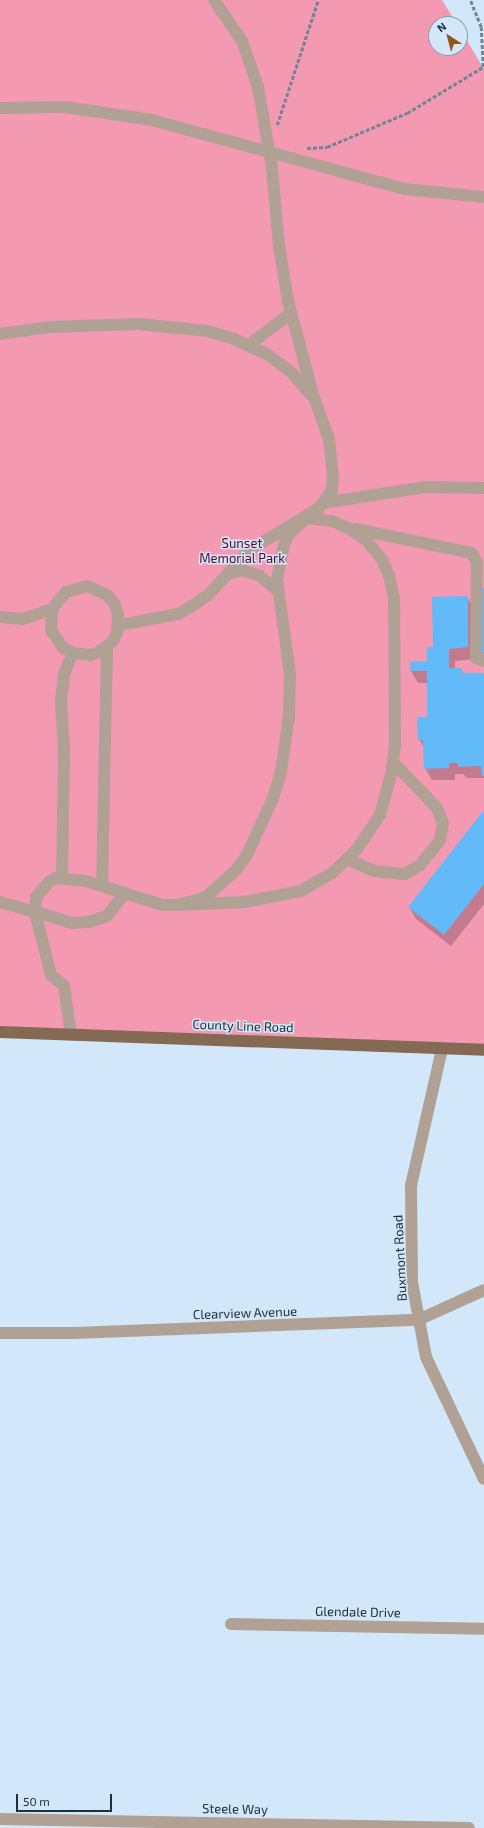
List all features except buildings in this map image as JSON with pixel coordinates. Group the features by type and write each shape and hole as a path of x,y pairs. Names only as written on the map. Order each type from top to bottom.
{"main road":[{"name":"County Line Road","path":"0,1032 484,1050"}],"street":[{"path":"177,905 206,897 236,870 247,855 273,798 281,771 289,717 290,674 278,591 279,565 283,548 288,536 306,518 321,506 332,490 332,457 291,313 279,246 269,151 258,87 242,41 214,0"},
{"path":"0,108 59,107 152,120 405,189 484,197"},
{"path":"249,345 291,313"},
{"path":"0,334 49,327 138,324 208,331 249,345 291,372 315,400"},
{"path":"119,625 178,614 208,594 250,550 321,506 425,487 484,488"},
{"path":"306,518 332,521 348,528 472,553 477,563 476,658 484,661"},
{"path":"71,1034 64,986 51,975 35,912 36,897 49,882 62,878 86,880 125,894 162,904 177,905 238,903 279,897 317,884 347,858 370,834 380,815 387,796 393,762 395,629 390,576 374,547 348,528"},
{"path":"228,574 242,570 260,576 278,591"},
{"path":"0,616 23,619 52,609 66,592 87,586 107,595 118,614 119,625 113,641 107,647 91,654 73,653 60,644 51,630 52,609"},
{"path":"102,886 107,647"},
{"path":"62,878 64,752 61,693 64,674 73,653"},
{"path":"347,858 374,871 405,874 420,865 440,840 443,824 437,808 393,762"},
{"path":"0,902 72,923 89,922 107,916 125,894"},
{"name":"Buxmont Road","path":"442,1049 411,1186 412,1282 426,1357 484,1479"},
{"name":"Clearview Avenue","path":"0,1333 82,1333 418,1320 484,1290"},
{"name":"Glendale Drive","path":"231,1624 484,1629"},
{"name":"Steele Way","path":"0,1819 469,1828"}],"path":[{"path":"276,128 318,0"},
{"path":"305,149 327,147 407,113 483,67 481,27 470,0"}],"green space":[{"name":"Sunset Memorial Park","path":"0,0 442,0 452,16 428,16 428,56 468,56 468,42 484,69 484,1051 0,1035"}]}
